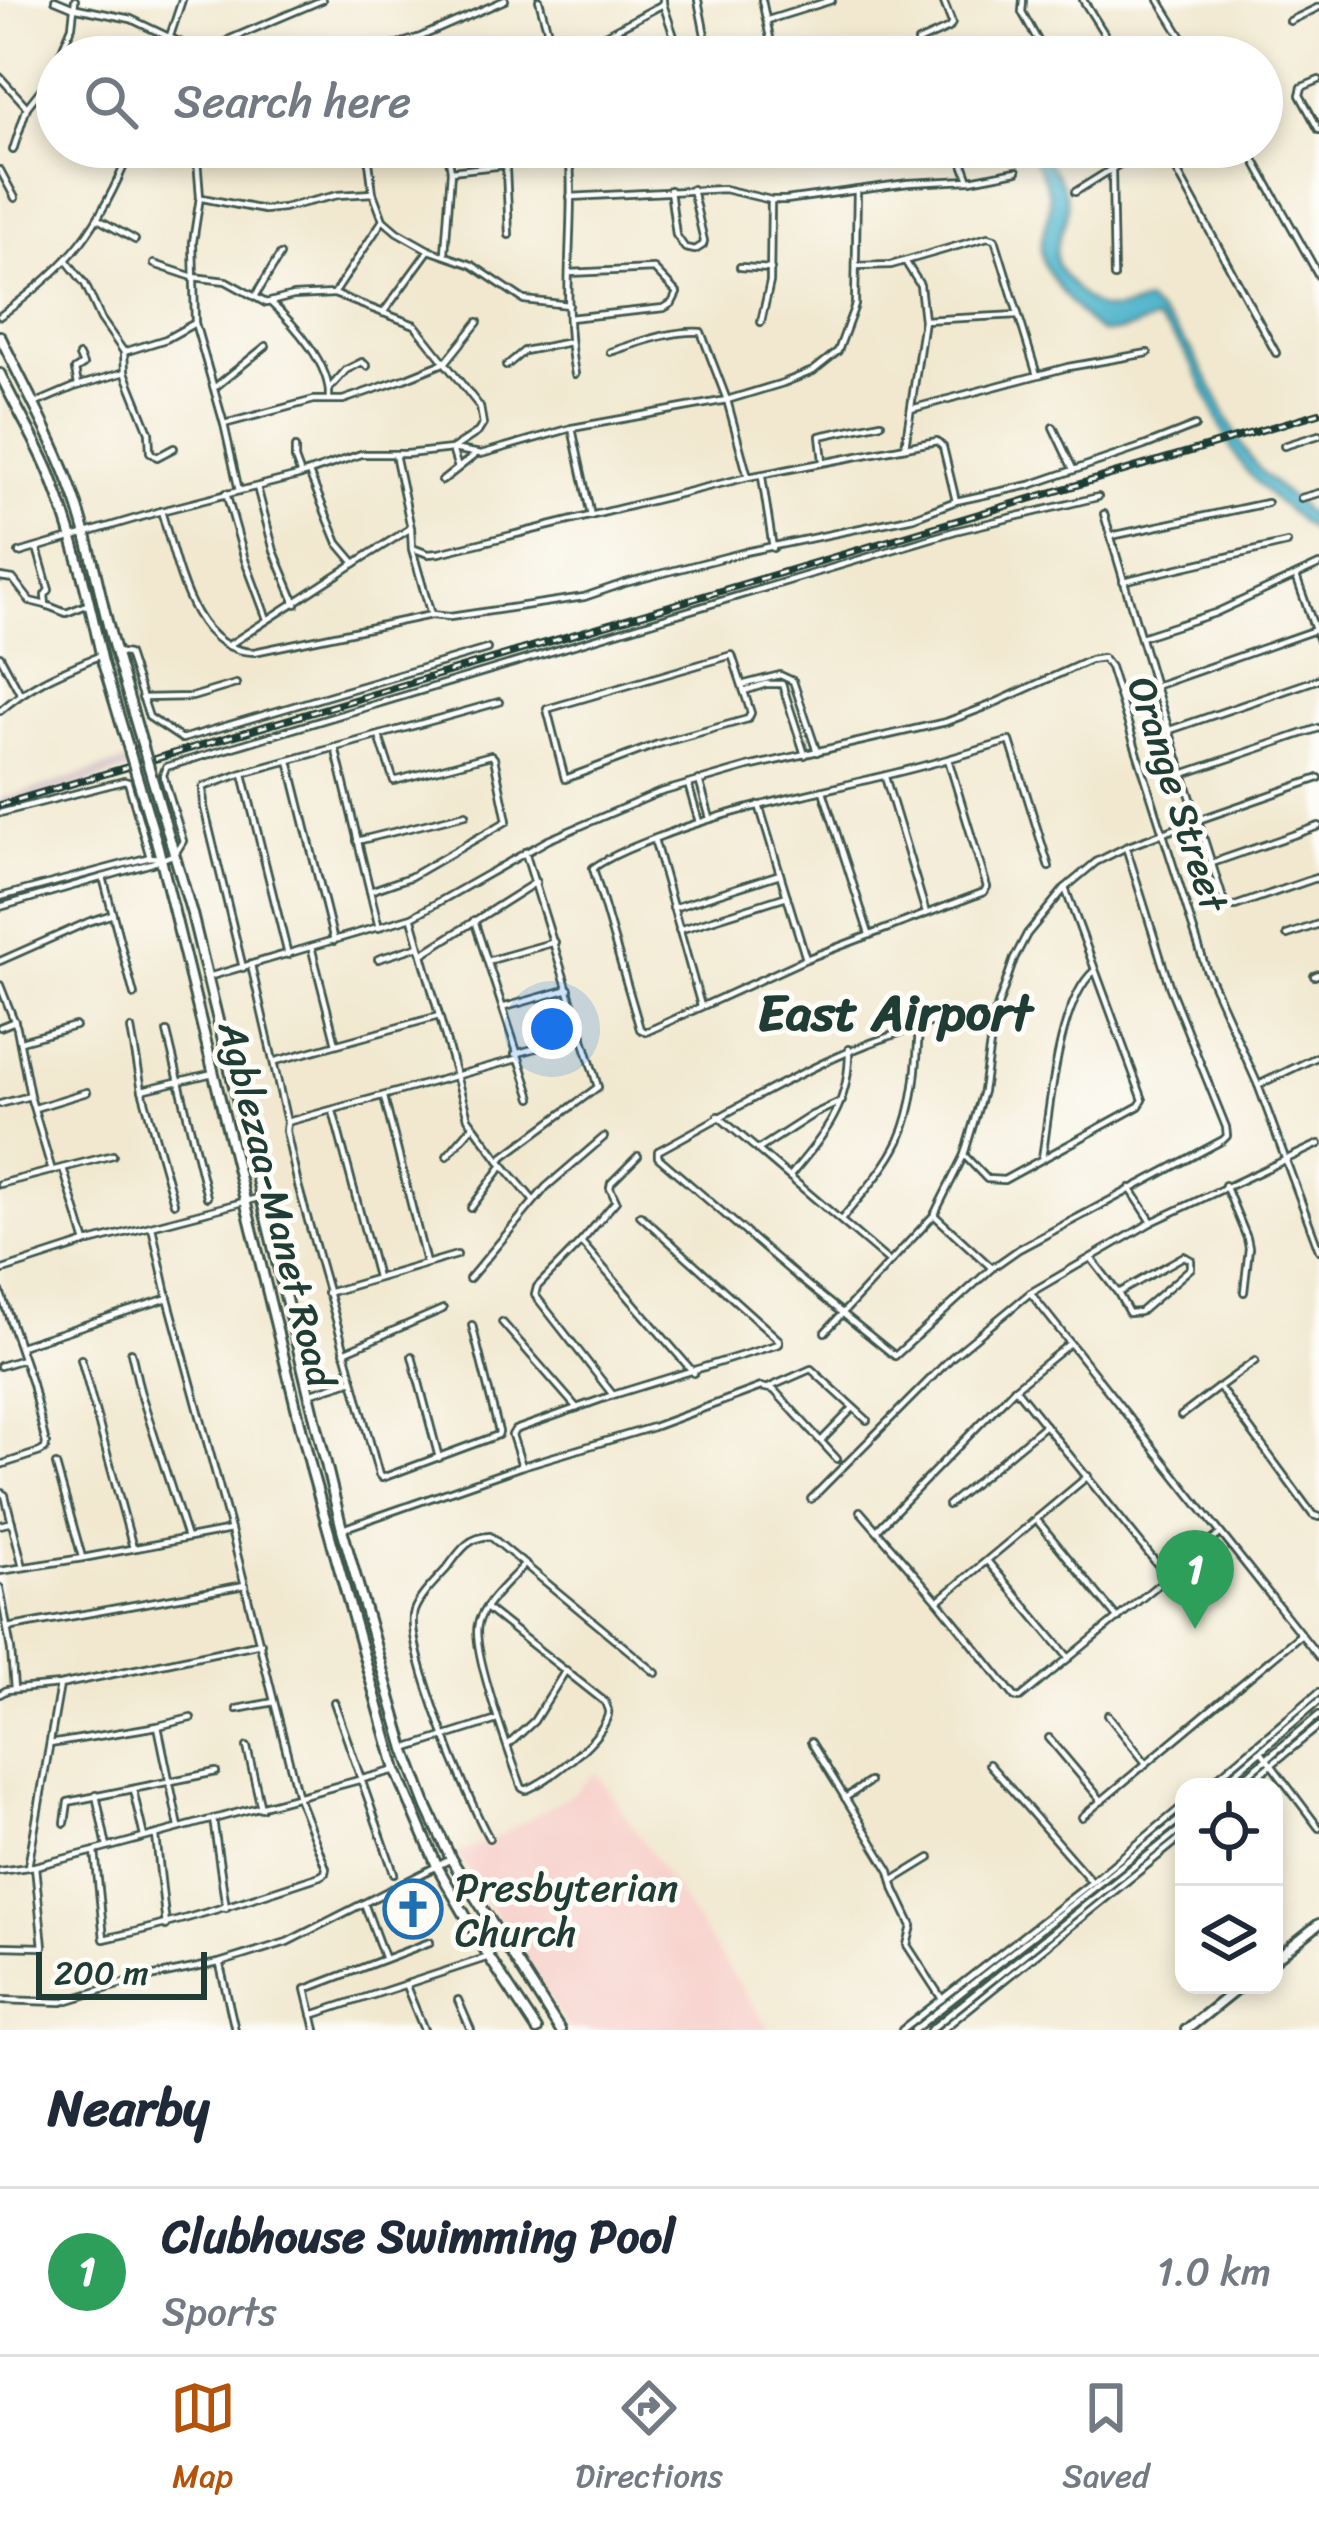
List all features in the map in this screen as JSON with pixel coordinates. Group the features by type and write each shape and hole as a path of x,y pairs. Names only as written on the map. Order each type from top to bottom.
{"main road":[{"path":"0,336 32,405"},
{"name":"Agblezaa-Manet Road","path":"0,374 4,395 49,470 72,538 158,847 156,858 215,1072 331,1546 396,1770 437,1866 537,2030"},
{"name":"Agblezaa-Manet Road","path":"32,405 58,452 86,533 208,977 343,1529 405,1749 451,1859 560,2030"},
{"path":"1283,1953 1319,1924"},
{"path":"1186,2030 1231,1994"}],"street":[{"path":"55,0 130,19 163,36"},
{"path":"170,36 182,0"},
{"path":"237,36 322,0"},
{"path":"423,36 506,0"},
{"path":"538,0 549,36"},
{"path":"698,0 706,36"},
{"path":"762,0 771,36"},
{"path":"768,20 832,0"},
{"path":"931,36 952,23 943,0"},
{"path":"1023,0 1022,12 1035,36"},
{"path":"1083,0 1106,36"},
{"path":"1159,0 1181,36"},
{"path":"602,36 663,2 674,36"},
{"path":"68,36 74,3"},
{"path":"1290,21 1319,7"},
{"path":"0,77 27,107"},
{"path":"1319,80 1302,87 1300,94 1319,130"},
{"path":"13,150 27,107 36,96"},
{"path":"0,316 67,261 98,219 123,168"},
{"path":"198,168 195,323 239,490"},
{"path":"370,168 377,211 397,232 472,265 524,300 569,305"},
{"path":"445,253 450,168"},
{"path":"451,171 478,168"},
{"path":"505,168 508,235"},
{"path":"569,168 569,318 574,374"},
{"path":"965,168 969,180"},
{"path":"1076,192 1115,168"},
{"path":"1175,168 1276,352"},
{"path":"1259,168 1319,276"},
{"path":"0,170 15,197"},
{"path":"1112,170 1114,277"},
{"path":"570,197 724,189 786,200 1018,171"},
{"path":"670,190 676,235 685,248 695,250 704,241 692,189"},
{"path":"442,481 476,454 572,428 728,400 813,371 838,351 855,305 857,190"},
{"path":"200,197 263,210 374,193"},
{"path":"760,322 771,269 771,200"},
{"path":"98,219 135,240"},
{"path":"334,294 383,220"},
{"path":"856,266 891,265 988,237 995,239 1037,375"},
{"path":"383,313 429,250"},
{"path":"256,295 280,255"},
{"path":"67,261 124,352 124,372 148,432 150,452 157,457 174,448"},
{"path":"904,261 920,285 924,320 905,447"},
{"path":"154,265 193,277 226,280 272,303 293,296 334,294 415,325 479,406 483,424 478,432 452,449"},
{"path":"740,267 771,269"},
{"path":"569,273 654,269 677,293 664,308 569,318"},
{"path":"272,303 308,342 329,388 328,400"},
{"path":"924,320 1018,315"},
{"path":"224,424 314,400 343,400 446,362 478,322"},
{"path":"124,352 166,339 195,323"},
{"path":"610,352 701,332 728,400 748,477"},
{"path":"506,366 524,351 570,342"},
{"path":"214,388 266,346"},
{"path":"910,409 1068,367 1148,353"},
{"path":"78,386 75,370 83,365 79,356"},
{"path":"329,388 353,365 362,362 367,366"},
{"path":"32,405 124,372"},
{"path":"823,461 820,436 881,423"},
{"path":"161,511 195,614 227,647 254,652 431,615 450,617 584,597 745,552 898,521 956,501 1030,484 1195,426"},
{"path":"1053,427 1073,470"},
{"path":"572,428 591,516"},
{"path":"1284,446 1319,435"},
{"path":"412,548 439,554 761,474 941,442 956,501"},
{"path":"295,448 295,458 338,543 355,563"},
{"path":"452,449 458,468"},
{"path":"19,553 305,474 361,454 452,449 476,454"},
{"path":"395,454 412,548 431,615"},
{"path":"761,474 773,548"},
{"path":"257,487 274,550 296,604"},
{"path":"1300,498 1319,493"},
{"path":"226,494 268,621"},
{"path":"0,897 175,854 183,842 163,775 166,766 955,531 1098,497"},
{"path":"1111,536 1267,503"},
{"path":"1104,514 1227,907 1319,877"},
{"path":"227,647 411,528"},
{"path":"1124,580 1287,543"},
{"path":"37,548 49,590 46,605"},
{"path":"1141,637 1215,613 1319,566"},
{"path":"1297,576 1319,641"},
{"path":"0,577 13,579 30,601 66,613 89,604"},
{"path":"1155,686 1315,630"},
{"path":"116,655 128,654 149,717 177,738 191,738 487,649"},
{"path":"728,655 734,658 743,688 751,712 748,719 658,744 568,779 564,776 547,709 728,655"},
{"path":"0,656 20,693"},
{"name":"Orange Street","path":"208,977 412,917 570,829 699,780 946,722 1090,659 1103,658 1206,969 1258,1085 1319,1250"},
{"path":"0,711 40,681 102,659"},
{"path":"743,688 780,675 794,681 818,752"},
{"path":"1170,730 1319,679"},
{"path":"142,698 192,698 236,684"},
{"path":"743,688 782,684 805,755"},
{"path":"243,968 201,791 243,773 499,702"},
{"path":"1183,774 1319,728"},
{"path":"370,891 410,878 507,821 491,755 394,781 380,736"},
{"path":"948,759 987,890 806,959 646,1031 640,1029 592,872 597,864 653,839 710,818 885,777 1010,741 1048,867"},
{"path":"334,747 379,928"},
{"path":"289,760 334,941"},
{"path":"243,773 288,955"},
{"path":"885,777 926,913"},
{"path":"825,1332 934,1214 964,1155 983,1091 994,1017 1020,946 1065,888 1096,862 1126,847 1319,778"},
{"path":"699,780 710,818"},
{"path":"0,813 128,782 156,858"},
{"path":"688,784 699,822"},
{"path":"823,791 869,934"},
{"path":"759,805 806,959"},
{"path":"357,841 466,814"},
{"path":"1212,863 1319,826"},
{"path":"653,839 701,1006"},
{"path":"994,1017 954,1018 849,1049 718,1116 658,1151 658,1157 895,1356 1019,1249 1223,1140 1227,1131 1170,988 1126,847"},
{"path":"471,1208 501,1163 598,1087 526,852"},
{"path":"0,907 156,858"},
{"path":"673,908 780,874"},
{"path":"103,877 134,995"},
{"path":"422,954 536,883"},
{"path":"964,1155 987,1179 1004,1180 1143,1100 1065,888"},
{"path":"680,930 787,896"},
{"path":"0,961 113,914"},
{"path":"412,917 472,1127 533,1200"},
{"path":"474,920 532,1098"},
{"path":"1287,935 1319,923"},
{"path":"489,961 555,942"},
{"path":"379,959 419,946"},
{"path":"311,948 336,1044"},
{"path":"251,965 289,1148 379,1475 386,1477 499,1434 472,1325"},
{"path":"1042,1158 1061,1042 1075,1000 1094,971"},
{"path":"0,985 15,1021 52,1171"},
{"path":"503,1007 569,989"},
{"path":"274,1061 439,1016"},
{"path":"0,1027 15,1021"},
{"path":"20,1041 75,1026"},
{"path":"841,1220 899,1141 918,1063 919,1026"},
{"path":"130,1029 142,1090 175,1203"},
{"path":"167,1032 207,1197"},
{"path":"287,1122 583,1036"},
{"path":"790,1176 829,1129 850,1074 849,1049"},
{"path":"1258,1085 1319,1056"},
{"path":"142,1090 215,1072"},
{"path":"34,1108 87,1092"},
{"path":"0,1104 30,1096"},
{"path":"384,1097 426,1263"},
{"path":"758,1150 842,1101"},
{"path":"333,1111 377,1277"},
{"path":"718,1116 889,1262"},
{"path":"447,1156 472,1127"},
{"path":"469,1279 533,1200 604,1137"},
{"path":"811,1499 952,1357 1030,1293 1152,1222 1319,1144"},
{"path":"0,1184 113,1154"},
{"path":"614,1395 535,1295 537,1287 616,1201 611,1183 638,1156"},
{"path":"63,1168 86,1243"},
{"path":"1226,1185 1247,1238 1244,1292"},
{"path":"1130,1188 1152,1222"},
{"path":"0,1271 262,1197"},
{"path":"934,1214 992,1268"},
{"path":"522,1466 512,1433 780,1342 640,1215"},
{"path":"95,1851 104,1939 166,1926 326,1873 298,1797 152,1227"},
{"path":"581,1242 694,1372"},
{"path":"327,1293 457,1255"},
{"path":"1091,1258 1129,1313 1140,1312 1191,1268 1191,1260 1184,1256 1118,1293"},
{"path":"0,1291 41,1414 46,1444 40,1452 0,1465"},
{"path":"1030,1293 1319,1657"},
{"path":"20,1346 168,1298"},
{"path":"344,1352 443,1309"},
{"path":"502,1322 577,1408"},
{"path":"877,1530 1016,1388 1070,1343"},
{"path":"131,1352 187,1538"},
{"path":"412,1356 439,1458"},
{"path":"0,1366 24,1359"},
{"path":"81,1359 134,1548"},
{"path":"1181,1415 1255,1361"},
{"path":"343,1529 770,1387 811,1369 867,1420"},
{"path":"309,1394 353,1379"},
{"path":"770,1387 837,1459"},
{"path":"1219,1387 1319,1517"},
{"path":"1016,1388 1168,1577"},
{"path":"821,1441 854,1408"},
{"path":"948,1505 1046,1425"},
{"path":"56,1465 82,1558"},
{"path":"938,1601 1088,1476"},
{"path":"0,1492 4,1492 23,1567"},
{"path":"860,1511 1020,1698 1220,1534"},
{"path":"1036,1519 1118,1618"},
{"path":"0,1526 12,1522"},
{"path":"0,1571 231,1530"},
{"path":"489,1838 444,1736 412,1617 466,1544 490,1536 656,1673"},
{"path":"986,1560 1070,1658"},
{"path":"486,1608 604,1702 608,1718 553,1775 526,1790 521,1788 499,1720 476,1628 486,1608 525,1564"},
{"path":"7,1628 245,1585"},
{"path":"0,1588 14,1689"},
{"path":"1082,1817 1301,1634"},
{"path":"0,1694 260,1643"},
{"path":"508,1745 534,1721 566,1670"},
{"path":"0,1946 43,1948 31,1867 60,1684"},
{"path":"1217,1778 1319,1692"},
{"path":"1229,1778 1319,1701"},
{"path":"237,1709 274,1702"},
{"path":"334,1702 394,1873"},
{"path":"1108,1715 1146,1763"},
{"path":"1253,1778 1319,1715"},
{"path":"50,1744 191,1718"},
{"path":"405,1749 499,1720"},
{"path":"158,1726 179,1828"},
{"path":"1246,1778 1319,1726"},
{"path":"1049,1738 1102,1801"},
{"path":"811,1742 894,1881 912,1926 907,1945 942,1999"},
{"path":"247,1747 261,1808"},
{"path":"1262,1751 1319,1828"},
{"path":"989,1764 1092,1882"},
{"path":"0,1871 95,1851 396,1770"},
{"path":"64,1823 67,1803 216,1772"},
{"path":"845,1798 869,1782"},
{"path":"133,1788 144,1838"},
{"path":"96,1796 107,1847"},
{"path":"902,2030 1175,1813"},
{"path":"212,1819 226,1908"},
{"path":"914,2030 1175,1823"},
{"path":"930,2030 1175,1833"},
{"path":"156,1834 166,1926"},
{"path":"942,2030 1175,1842"},
{"path":"894,1881 930,1858"},
{"path":"0,2000 62,2002 287,1942 451,1859"},
{"path":"364,1903 384,1957"},
{"path":"316,2030 305,1988 430,1942"},
{"path":"312,2015 489,1957"},
{"path":"219,1963 235,2030"},
{"path":"406,1986 424,2030"},
{"path":"458,2000 471,2030"}],"shaded area":[{"path":"126,761 131,770 0,809 0,799"},
{"path":"596,1772 770,2030 569,2030 456,1853 488,1842 575,1792"}],"water":[{"path":"1052,168 1063,187 1067,211 1056,260 1067,280 1100,308 1146,302 1164,318 1192,352 1252,460 1319,523 1319,537 1245,469 1183,349 1156,320 1102,332 1060,289 1041,255 1049,205 1040,171"}],"railway":[{"path":"0,805 1319,413"}],"place":[{"name":"Clubhouse Swimming Pool","path":"1195,1629"},
{"name":"Presbyterian Church","path":"413,1909"}],"district":[{"name":"East Airport","path":"895,1013"}]}
